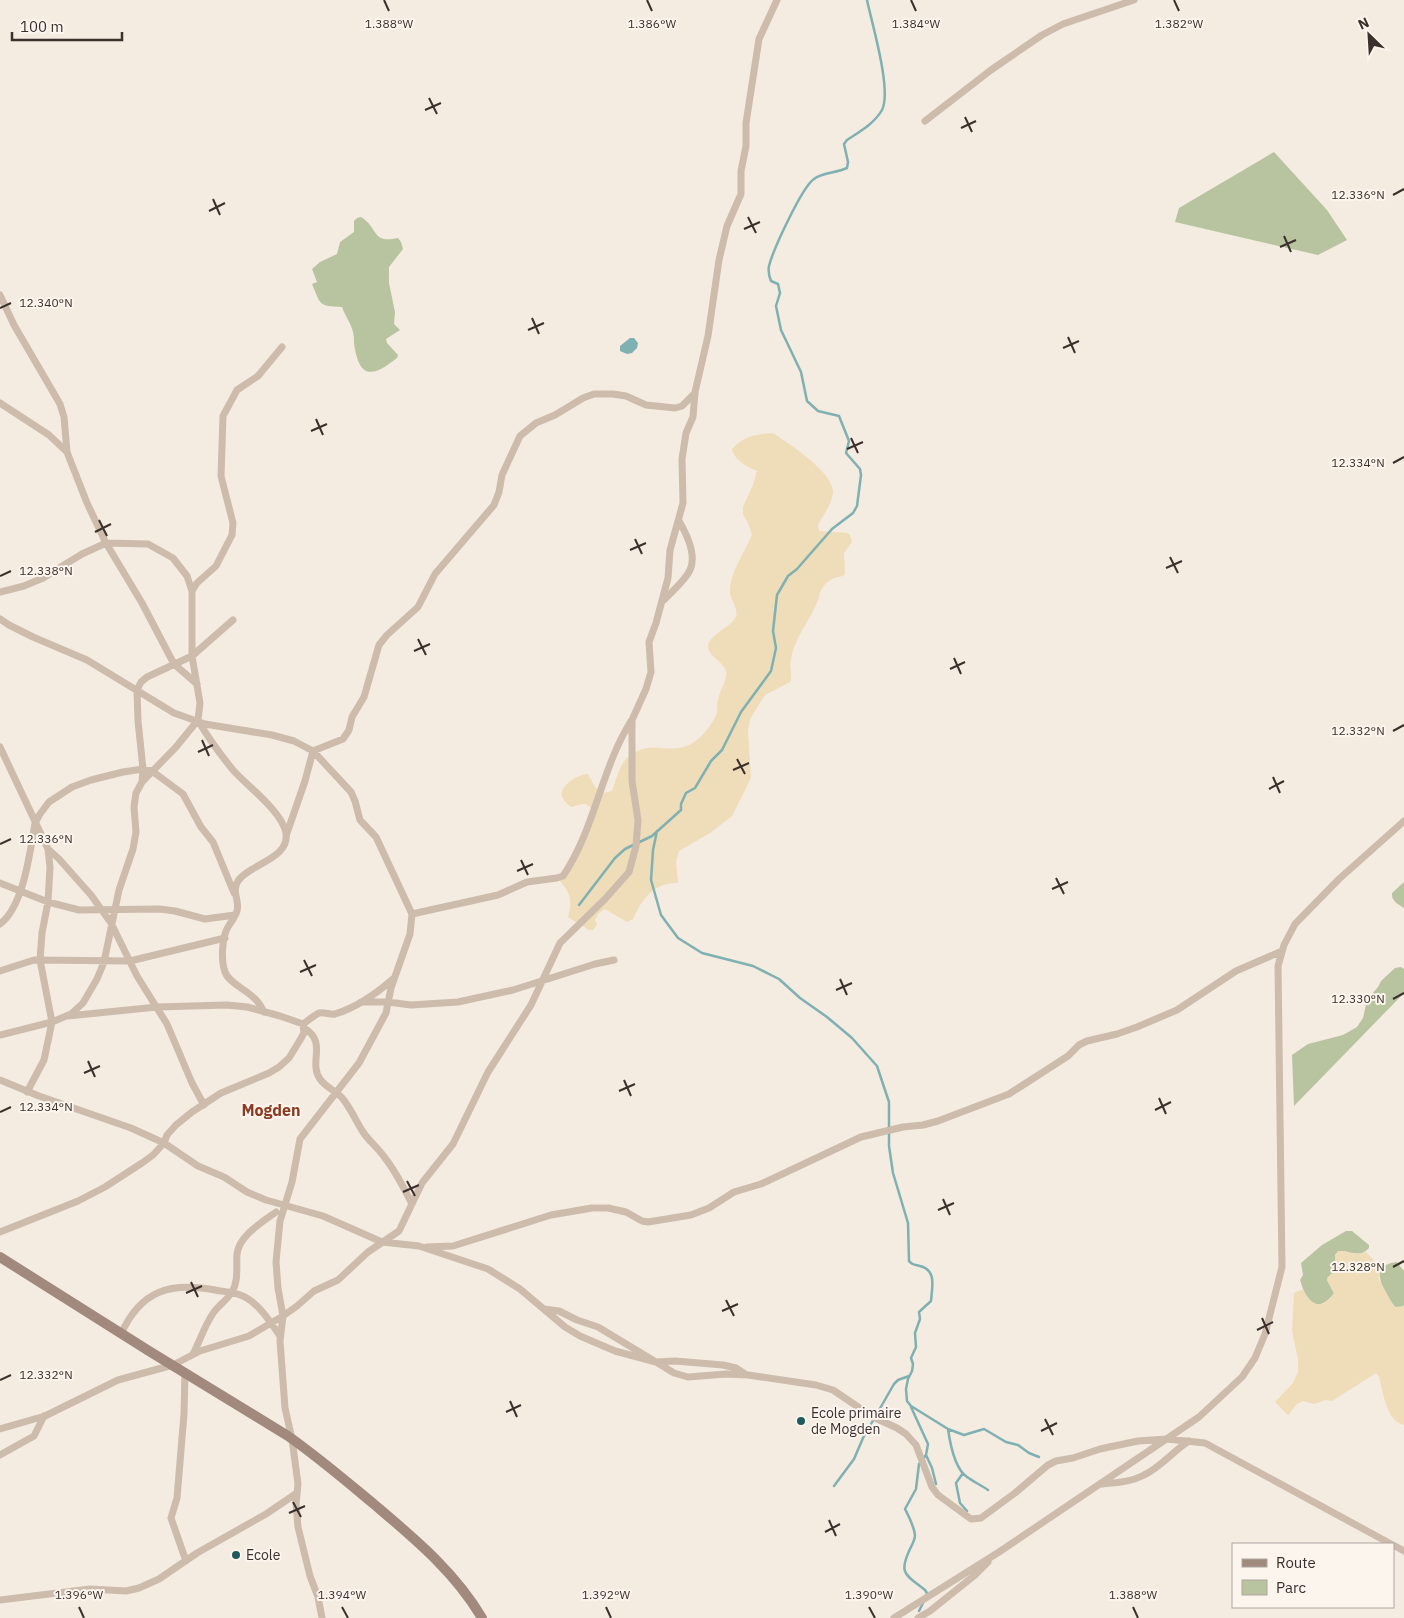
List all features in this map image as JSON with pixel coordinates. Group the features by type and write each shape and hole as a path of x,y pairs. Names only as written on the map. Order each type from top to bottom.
{"street":[{"path":"412,914 498,896 527,882 563,876 584,836 620,739 632,720 646,689 651,672 649,642 662,603 670,568 670,550 683,504 682,459 686,433 693,417 695,392 708,336 719,260 727,226 741,194 741,172 746,146 746,123 759,39 777,0"},
{"path":"925,121 991,70 1042,35 1063,24 1134,0"},
{"path":"0,295 14,324 60,404 64,417 67,452 87,503 106,543 133,586 174,664 197,684"},
{"path":"192,592 197,583 216,566 232,535 233,523 221,476 223,416 237,390 258,376 282,348"},
{"path":"313,751 347,736 352,717 364,697 379,645 386,635 418,607 436,574 494,505 499,492 502,474 520,436 527,429 555,415 582,398 594,394 626,396 646,406 675,408 682,406 695,392"},
{"path":"0,403 49,436 67,452"},
{"path":"662,603 692,567 690,540 679,521"},
{"path":"0,592 24,586 43,578 82,554 106,543 141,543 154,546 173,558 187,576 192,592 192,656 200,703 198,720 205,733 233,770 278,818 286,836"},
{"path":"0,619 33,637 87,660 174,713 205,724 272,735 294,741 313,751 351,792 360,820 376,837 412,914 413,920 410,934 395,977 386,1013 359,1063 300,1139 292,1182 280,1221 276,1262 283,1316 280,1336 285,1408 292,1439 298,1484 296,1504 298,1527 322,1618"},
{"path":"142,782 143,769 137,690 141,682 147,677 192,656 233,620"},
{"path":"0,1035 52,1022 76,1010 83,1003 97,979 104,962 114,910 124,872 133,849 136,832 134,807 136,793 142,782 198,720"},
{"path":"0,1429 45,1416 118,1380 173,1365 194,1354 249,1336 283,1316 314,1291 338,1280 368,1252 399,1231 422,1183 453,1144 488,1072 532,1004 560,943 605,900 629,872 636,846 638,820 632,781 632,720"},
{"path":"0,747 48,849 66,866 111,923 137,976 167,1024 204,1105"},
{"path":"234,893 237,883 242,876 277,855 283,846 306,781 313,751"},
{"path":"0,924 22,891 35,823 49,802 72,787 91,780 143,769 152,771 183,794 201,827 213,842 234,893 237,910 224,938 224,971 228,978 254,997 264,1012"},
{"path":"894,1618 999,1552 1199,1417 1242,1376 1255,1358 1265,1334 1282,1267 1278,966 1282,951 1296,924 1339,880 1404,821"},
{"path":"27,1092 44,1060 52,1022 40,960 42,932 48,902 50,868 48,849"},
{"path":"0,883 48,902 80,910 160,909 205,919 235,915"},
{"path":"0,971 27,962 40,960 130,961 224,938"},
{"path":"0,1080 27,1092 131,1128 164,1143 198,1166 224,1177 247,1192 266,1200 286,1204 323,1216 382,1242 419,1246 453,1246 551,1215 592,1208 608,1208 626,1212 642,1222 692,1215 709,1208 734,1192 762,1184 861,1137 902,1126 923,1125 938,1121 1009,1094 1068,1056 1079,1044 1087,1040 1117,1034 1177,1010 1236,971 1282,951"},
{"path":"360,1002 388,1002 411,1005 458,1002 513,990 543,979 614,960"},
{"path":"0,1232 78,1201 105,1187 153,1155 176,1125 221,1093 279,1067 289,1058 300,1040 304,1026 317,1014 333,1014 360,1002 381,990 395,977"},
{"path":"64,1017 157,1007 227,1005 264,1012 304,1026 313,1035 317,1045 316,1072 324,1084 337,1092 345,1101 364,1133 385,1157 398,1176 412,1204"},
{"path":"266,1200 276,1212 280,1221"},
{"path":"194,1354 214,1313 232,1292 238,1272 237,1254 240,1244 257,1226 276,1212"},
{"path":"419,1246 488,1269 520,1289 565,1327 580,1336 615,1351 656,1362 675,1361 723,1365 736,1368 748,1375"},
{"path":"0,1257 292,1439 335,1471 431,1554 462,1587 482,1618"},
{"path":"121,1334 138,1305 152,1295 179,1287 205,1288 232,1292 244,1296 271,1323 280,1336"},
{"path":"544,1309 559,1311 598,1327 674,1373 688,1377 726,1374 748,1375 816,1385 833,1390 873,1417 898,1428 916,1445 932,1487 938,1495 971,1519 981,1518 1048,1465 1056,1461 1129,1443 1168,1439 1205,1443 1388,1543"},
{"path":"185,1372 184,1414 177,1498 171,1522 186,1560"},
{"path":"0,1455 34,1436 45,1416"},
{"path":"1101,1484 1114,1483 1145,1475 1188,1441"},
{"path":"0,1600 90,1589 130,1591 159,1579 186,1560 266,1514 297,1493"},
{"path":"918,1618 930,1611 975,1575 999,1552"}],"green space":[{"path":"1274,152 1327,210 1347,240 1318,255 1175,222 1179,208"},
{"path":"361,217 367,221 379,237 383,239 398,238 403,249 389,267 389,283 395,312 394,324 400,330 386,339 387,343 398,355 388,365 374,372 368,372 363,369 359,363 356,355 354,335 342,307 328,306 321,303 312,284 317,282 312,269 320,262 337,254 340,242 354,232 354,221"},
{"path":"1404,882 1404,908 1395,902 1392,893"},
{"path":"1401,967 1404,969 1404,993 1294,1106 1292,1055 1308,1044 1343,1035 1357,1027 1363,1018 1367,1000 1381,981 1395,968"},
{"path":"1346,1231 1352,1231 1369,1245 1369,1248 1364,1252 1342,1251 1335,1255 1335,1271 1327,1280 1334,1293 1322,1304 1311,1303 1304,1292 1300,1280 1303,1275 1301,1263 1322,1245"},
{"path":"1397,1262 1404,1271 1404,1305 1402,1307 1395,1307 1386,1293 1380,1277 1381,1267"}],"sand":[{"path":"773,433 809,459 826,476 831,485 833,493 831,501 818,525 819,531 847,533 850,535 852,542 844,553 845,574 829,581 822,589 793,652 790,682 765,695 750,719 748,732 751,778 732,816 710,833 679,851 676,861 678,883 662,885 650,893 640,905 633,919 627,922 605,909 598,914 595,920 597,925 593,930 589,930 568,917 570,900 568,891 557,878 563,876 594,810 585,804 571,807 562,797 563,789 570,781 588,774 595,787 603,793 612,791 620,769 628,757 639,750 649,748 680,748 691,744 702,736 715,718 717,703 726,678 726,671 722,664 711,654 708,647 712,639 733,621 737,614 730,595 732,577 752,535 743,514 743,507 757,471 738,460 732,449 741,441 751,436"},
{"path":"1338,1251 1354,1254 1366,1252 1381,1267 1379,1279 1394,1307 1404,1306 1404,1425 1393,1418 1389,1412 1379,1377 1376,1373 1332,1401 1326,1400 1314,1404 1303,1401 1297,1404 1288,1415 1275,1402 1293,1383 1298,1372 1298,1359 1292,1331 1294,1293 1303,1289 1306,1295 1317,1304 1330,1299 1334,1293 1327,1280 1335,1271 1335,1255"}],"water":[{"path":"630,338 634,338 638,343 637,348 632,353 627,354 620,351 620,346"}],"waterway":[{"path":"579,905 615,858 625,849 652,836 681,810 681,804 686,793 695,788 711,761 722,750 741,712 771,671 776,648 773,631 777,595 788,576 797,569 832,529 853,513 857,506 860,469 846,453 849,441 839,416 818,411 807,401 801,372 781,330 776,306 780,293 778,284 771,281 769,266 782,234 809,184 821,175 847,168 848,162 844,144 871,124 882,110 885,88 883,73 867,0"},
{"path":"657,831 653,850 651,880 661,915 678,938 702,953 753,966 779,979 800,998 852,1038 877,1066 889,1102 889,1146 893,1173 908,1223 909,1261 929,1271 932,1280 931,1301 919,1312 920,1319 915,1333 916,1347 911,1358 913,1364 912,1371 906,1389 907,1401 911,1406 948,1429 959,1468 967,1477 988,1490"},
{"path":"834,1486 854,1459 863,1438 894,1384 898,1380 909,1376"},
{"path":"911,1407 928,1444 926,1455 936,1484"},
{"path":"948,1429 964,1435 984,1429 1006,1442 1018,1445 1039,1457"},
{"path":"926,1455 919,1464 916,1489 905,1509 915,1535 906,1557 904,1569 909,1577 925,1590 926,1596"},
{"path":"963,1473 956,1483 960,1503 967,1511"},
{"path":"919,1611 924,1601"}],"place":[{"name":"Ecole primaire de Mogden","path":"801,1421"},
{"name":"Ecole","path":"236,1555"}],"district":[{"name":"Mogden","path":"271,1110"}]}
